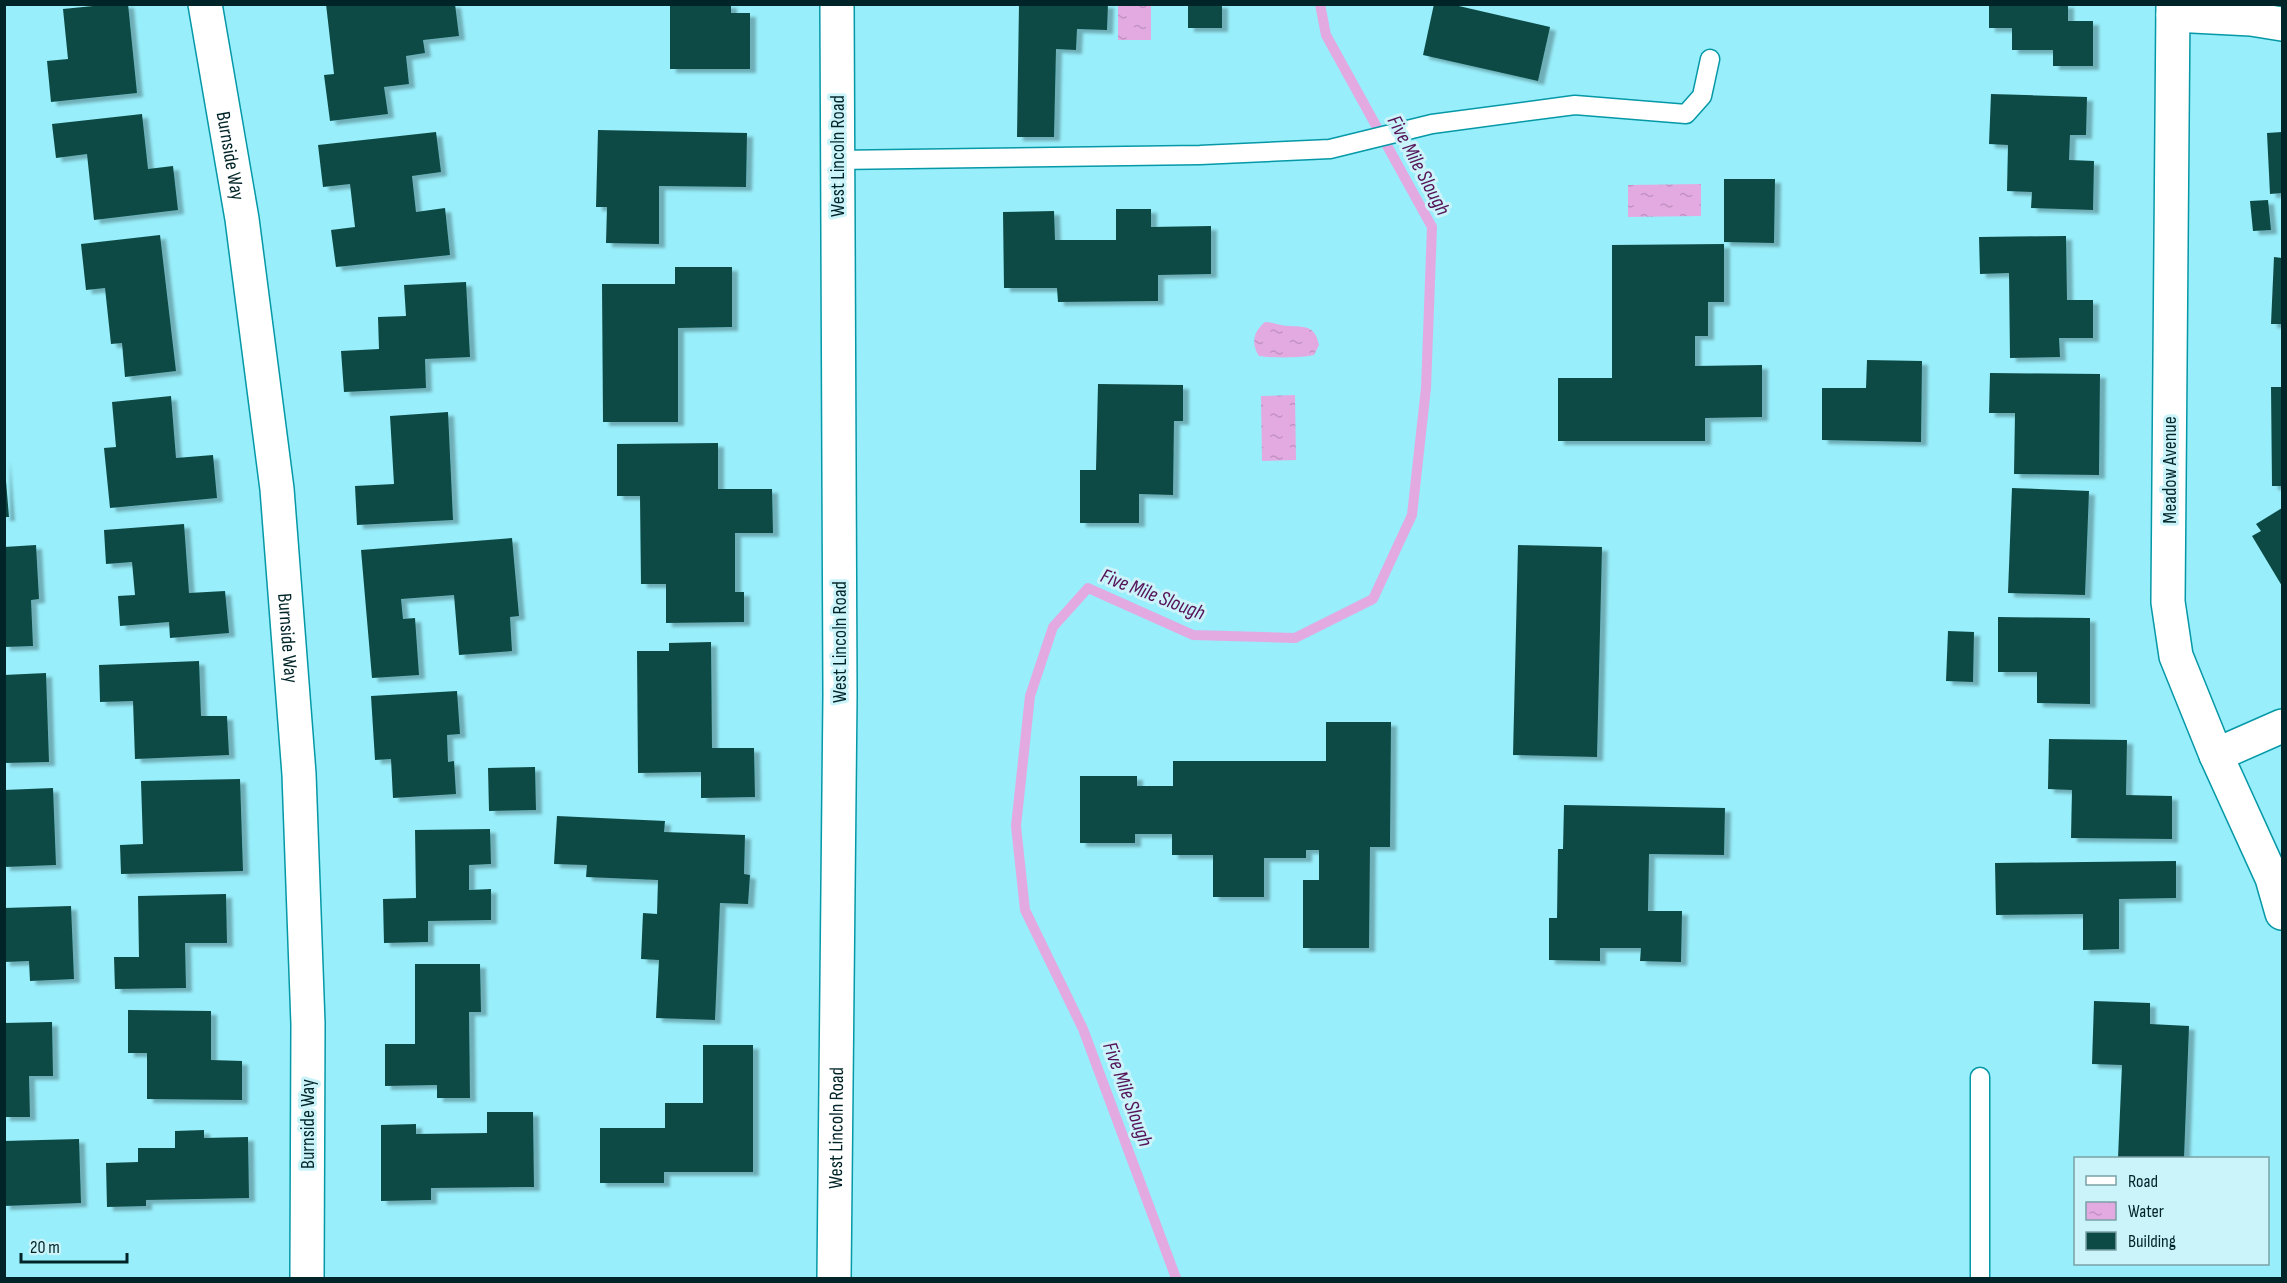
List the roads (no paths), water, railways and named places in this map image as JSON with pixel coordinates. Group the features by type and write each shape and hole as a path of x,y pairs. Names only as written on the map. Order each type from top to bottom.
{"street":[{"name":"Burnside Way","path":"205,4 242,219 277,489 299,774 308,1024 307,1278"},
{"name":"West Lincoln Road","path":"834,1278 840,695 837,4"},
{"path":"2173,10 2283,24"},
{"name":"Meadow Avenue","path":"2173,10 2168,602 2176,656 2216,755 2272,878 2283,913"},
{"path":"2216,755 2283,726"}],"lane":[{"path":"836,160 1200,155 1330,149 1431,124 1484,115 1575,105 1686,114 1702,96 1710,59"},
{"path":"1980,1077 1980,1278"}],"water":[{"path":"1118,5 1151,5 1151,40 1118,40"},
{"path":"1701,184 1701,216 1628,217 1628,185"},
{"path":"1265,322 1313,331 1319,345 1314,355 1259,356 1254,338"},
{"path":"1295,395 1296,460 1262,461 1261,396"}],"waterway":[{"name":"Five Mile Slough","path":"1176,1278 1083,1029 1025,910 1016,826 1030,696 1053,627 1088,588 1193,635 1295,638 1373,599 1412,515 1426,388 1432,227 1326,35 1320,4"}]}
